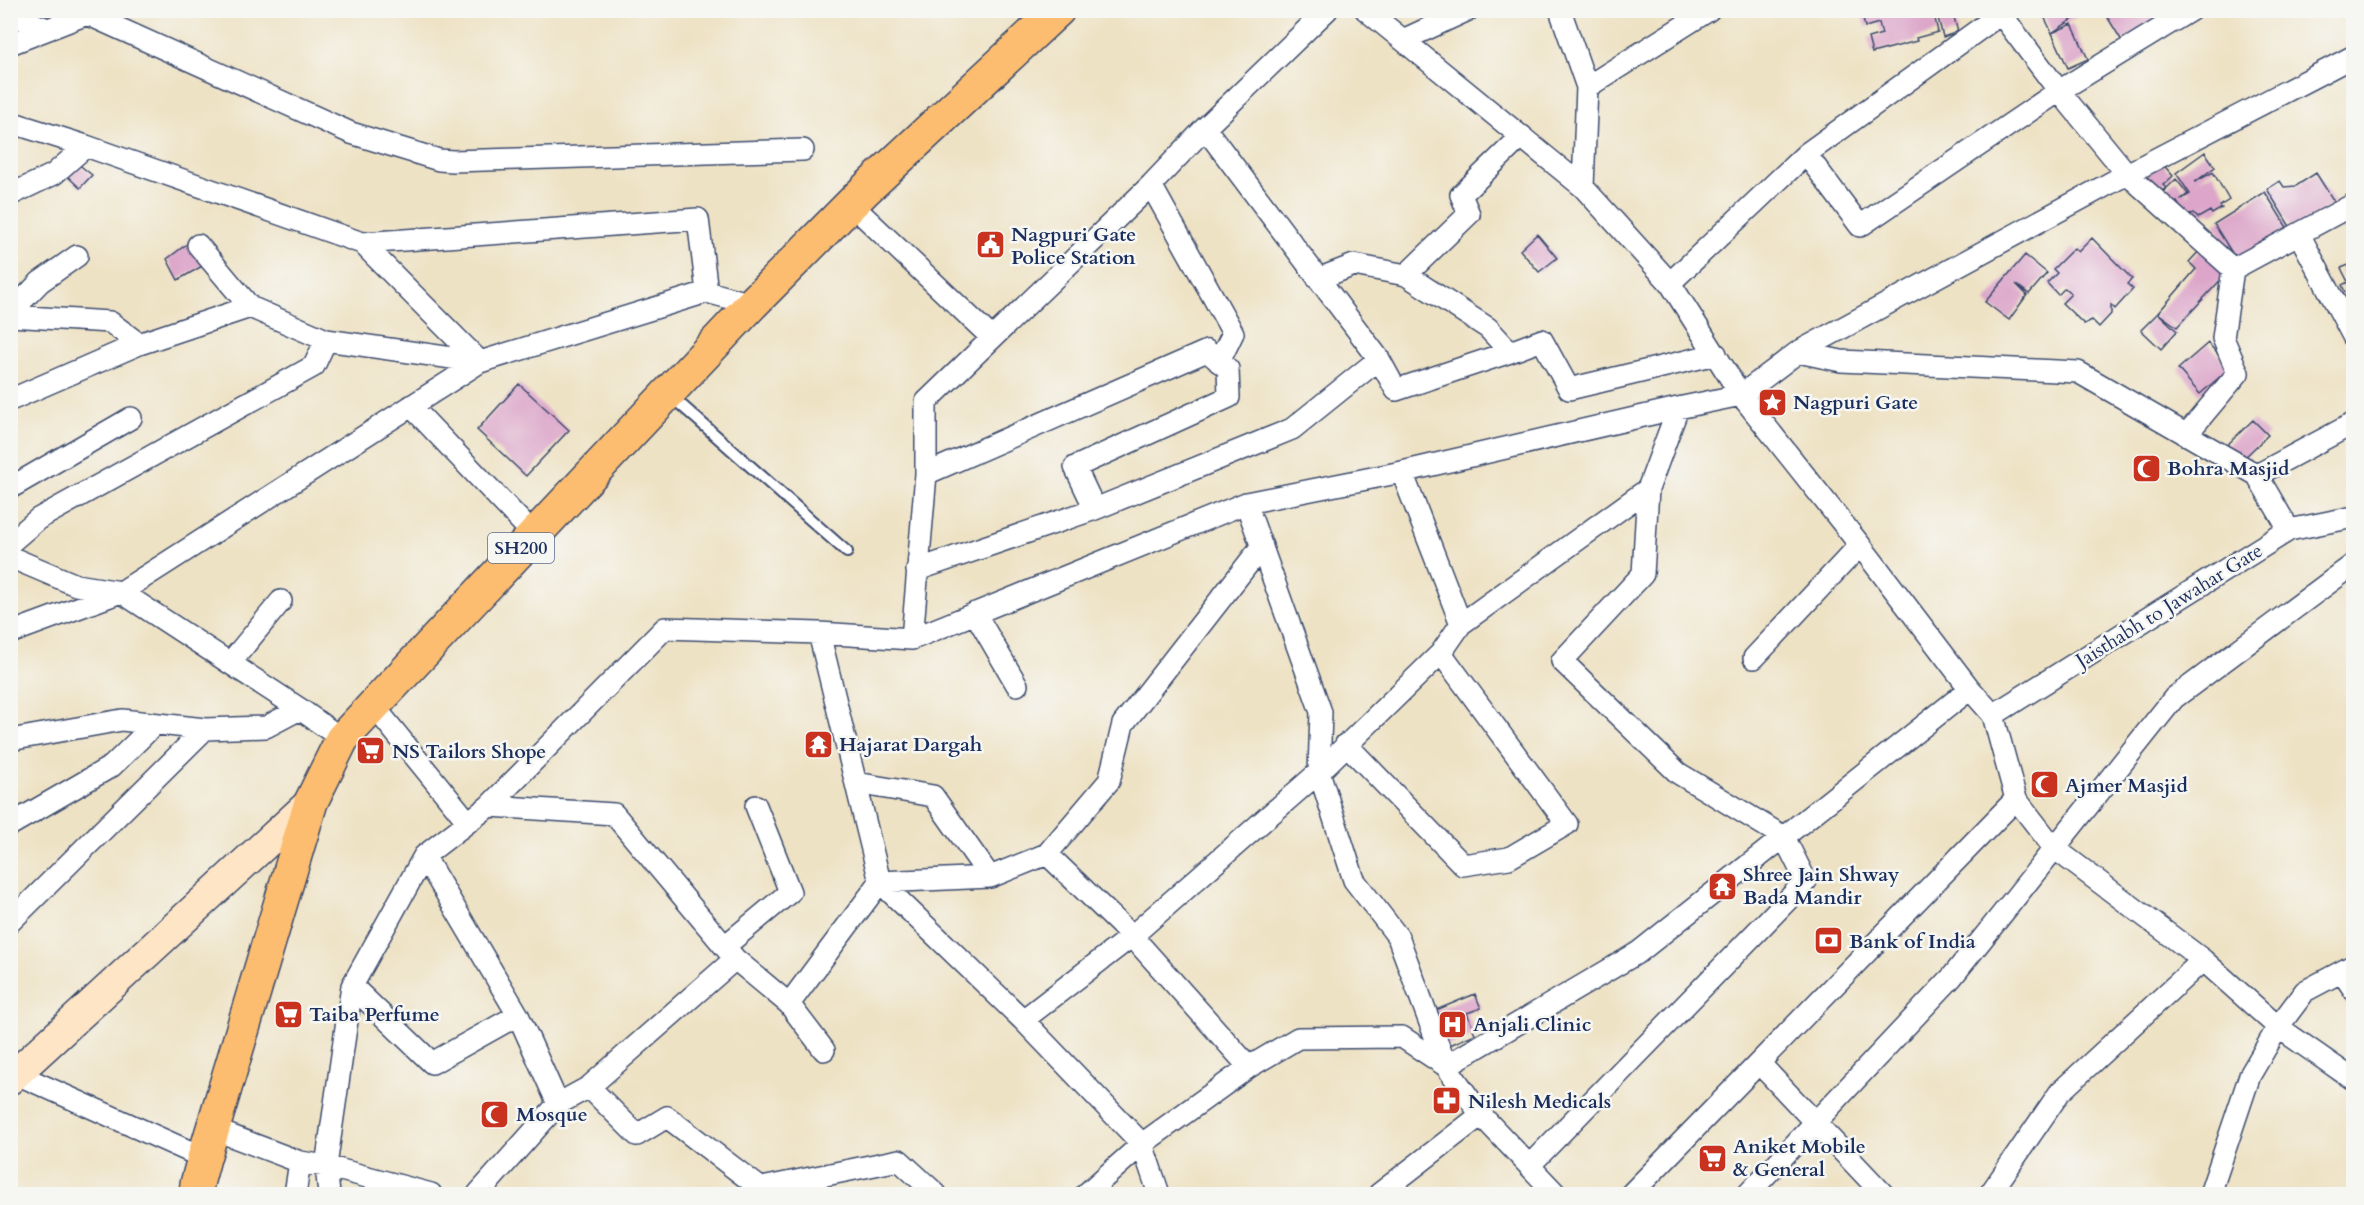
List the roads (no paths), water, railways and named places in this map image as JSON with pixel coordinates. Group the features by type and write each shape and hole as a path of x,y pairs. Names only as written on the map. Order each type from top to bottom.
{"main road":[{"name":"SH200","path":"196,1194 197,1184 311,802 342,739 752,304 851,204 1049,15"},
{"path":"12,1074 311,802"}],"street":[{"path":"912,639 926,474 926,402 1151,185 1205,128 1327,10"},
{"path":"1366,10 1583,187 1670,283 1741,395 1993,715 2016,799 2054,848 2203,960 2278,1027 2354,1080"},
{"path":"1403,40 1468,10"},
{"path":"1560,10 1587,87 1583,187"},
{"path":"1587,87 1709,10"},
{"path":"1806,154 1860,226 2059,91 2191,10"},
{"path":"1670,283 1806,154 2004,12 2059,91 2127,174 2234,269"},
{"path":"10,44 87,14 351,133 439,160 803,150"},
{"path":"10,15 48,29"},
{"path":"330,1194 326,1166 352,986 424,856 489,806 665,628 819,633 912,639 1246,503 1402,472 1741,395 1798,352 2127,174 2353,58"},
{"path":"10,122 86,146 362,243 698,219 707,292"},
{"path":"1205,128 1378,359 1396,390 1542,340 1569,389 1716,354"},
{"path":"1406,275 1469,214 1461,195 1522,136"},
{"path":"10,195 54,174 86,146"},
{"path":"1151,185 1233,333 1219,362"},
{"path":"851,204 992,338"},
{"path":"2234,269 2354,204"},
{"path":"2299,234 2354,338"},
{"path":"362,243 480,362"},
{"path":"198,245 250,307 326,340 480,362"},
{"path":"10,315 40,282 77,256"},
{"path":"1318,279 1354,265 1406,275 1488,328 1510,352"},
{"path":"2186,435 2238,374 2223,338 2234,269"},
{"path":"10,633 121,591 480,362 707,292 752,304"},
{"path":"10,400 139,344 250,307"},
{"path":"10,315 110,322 139,344"},
{"path":"10,543 38,519 314,366 326,340"},
{"path":"926,474 1207,351 1228,369 1229,397 1075,467 1095,509"},
{"path":"1798,352 1842,361 2078,372 2257,475 2289,530"},
{"path":"917,570 1095,509 1292,429 1378,359"},
{"path":"411,406 534,535"},
{"path":"1528,1166 1806,880 1784,837 1678,773 1562,661 1643,574 1648,489 1678,408"},
{"path":"10,488 131,418"},
{"path":"2257,475 2354,423"},
{"path":"1402,472 1461,624"},
{"path":"1023,1020 1132,936 1319,772 1441,653 1461,624 1648,489"},
{"path":"1246,503 1321,712 1319,772 1354,880 1398,937 1446,1065 1481,1115 1556,1194"},
{"name":"Jaisthabh to Jawahar Gate","path":"1993,715 2289,530 2354,517"},
{"path":"1754,658 1860,544"},
{"path":"880,882 990,877 1047,854 1109,781 1123,724 1262,546"},
{"path":"10,557 76,585 121,591 342,739"},
{"path":"1748,1194 1952,977 2174,698 2354,564"},
{"path":"230,663 281,601"},
{"path":"975,613 1017,685"},
{"path":"819,633 880,882 1023,1020 1142,1144 1159,1194"},
{"path":"1346,744 1463,865 1509,858 1567,824 1441,653"},
{"path":"1446,1065 1639,952 1970,688"},
{"path":"374,705 468,822"},
{"path":"10,740 122,720 206,729 266,727 300,709"},
{"path":"10,825 112,766 155,724"},
{"path":"10,922 206,729"},
{"path":"856,783 933,796 990,877"},
{"path":"1631,1194 2016,799"},
{"path":"489,806 614,814 730,952 789,1004 824,1050"},
{"path":"478,1194 558,1104 589,1087 790,892 756,806"},
{"path":"1047,854 1132,936 1248,1067"},
{"path":"424,856 518,1015 558,1104"},
{"path":"789,1004 880,882"},
{"path":"1990,1194 2060,1092 2203,960"},
{"path":"2210,1194 2250,1075 2278,1027 2305,991 2348,969 2354,990"},
{"path":"352,986 432,1063 518,1015"},
{"path":"1086,1194 1142,1144 1248,1067 1298,1038 1402,1037 1446,1065"},
{"path":"1759,1063 1883,1194"},
{"path":"12,1074 209,1144 326,1166 431,1194"},
{"path":"589,1087 637,1135 667,1117 762,1192 899,1160 936,1194"},
{"path":"1379,1194 1481,1115"},
{"path":"295,1194 300,1162"}],"lane":[{"path":"668,393 847,552"}],"place":[{"name":"Nagpuri Gate Police Station","path":"990,245"},
{"name":"Nagpuri Gate","path":"1772,402"},
{"name":"Bohra Masjid","path":"2146,468"},
{"name":"Hajarat Dargah","path":"818,744"},
{"name":"NS Tailors Shope","path":"371,751"},
{"name":"Ajmer Masjid","path":"2044,785"},
{"name":"Shree Jain Shway Bada Mandir","path":"1722,886"},
{"name":"Bank of India","path":"1828,941"},
{"name":"Taiba Perfume","path":"288,1014"},
{"name":"Anjali Clinic","path":"1452,1024"},
{"name":"Nilesh Medicals","path":"1447,1101"},
{"name":"Mosque","path":"495,1114"},
{"name":"Aniket Mobile & General","path":"1712,1158"}]}
